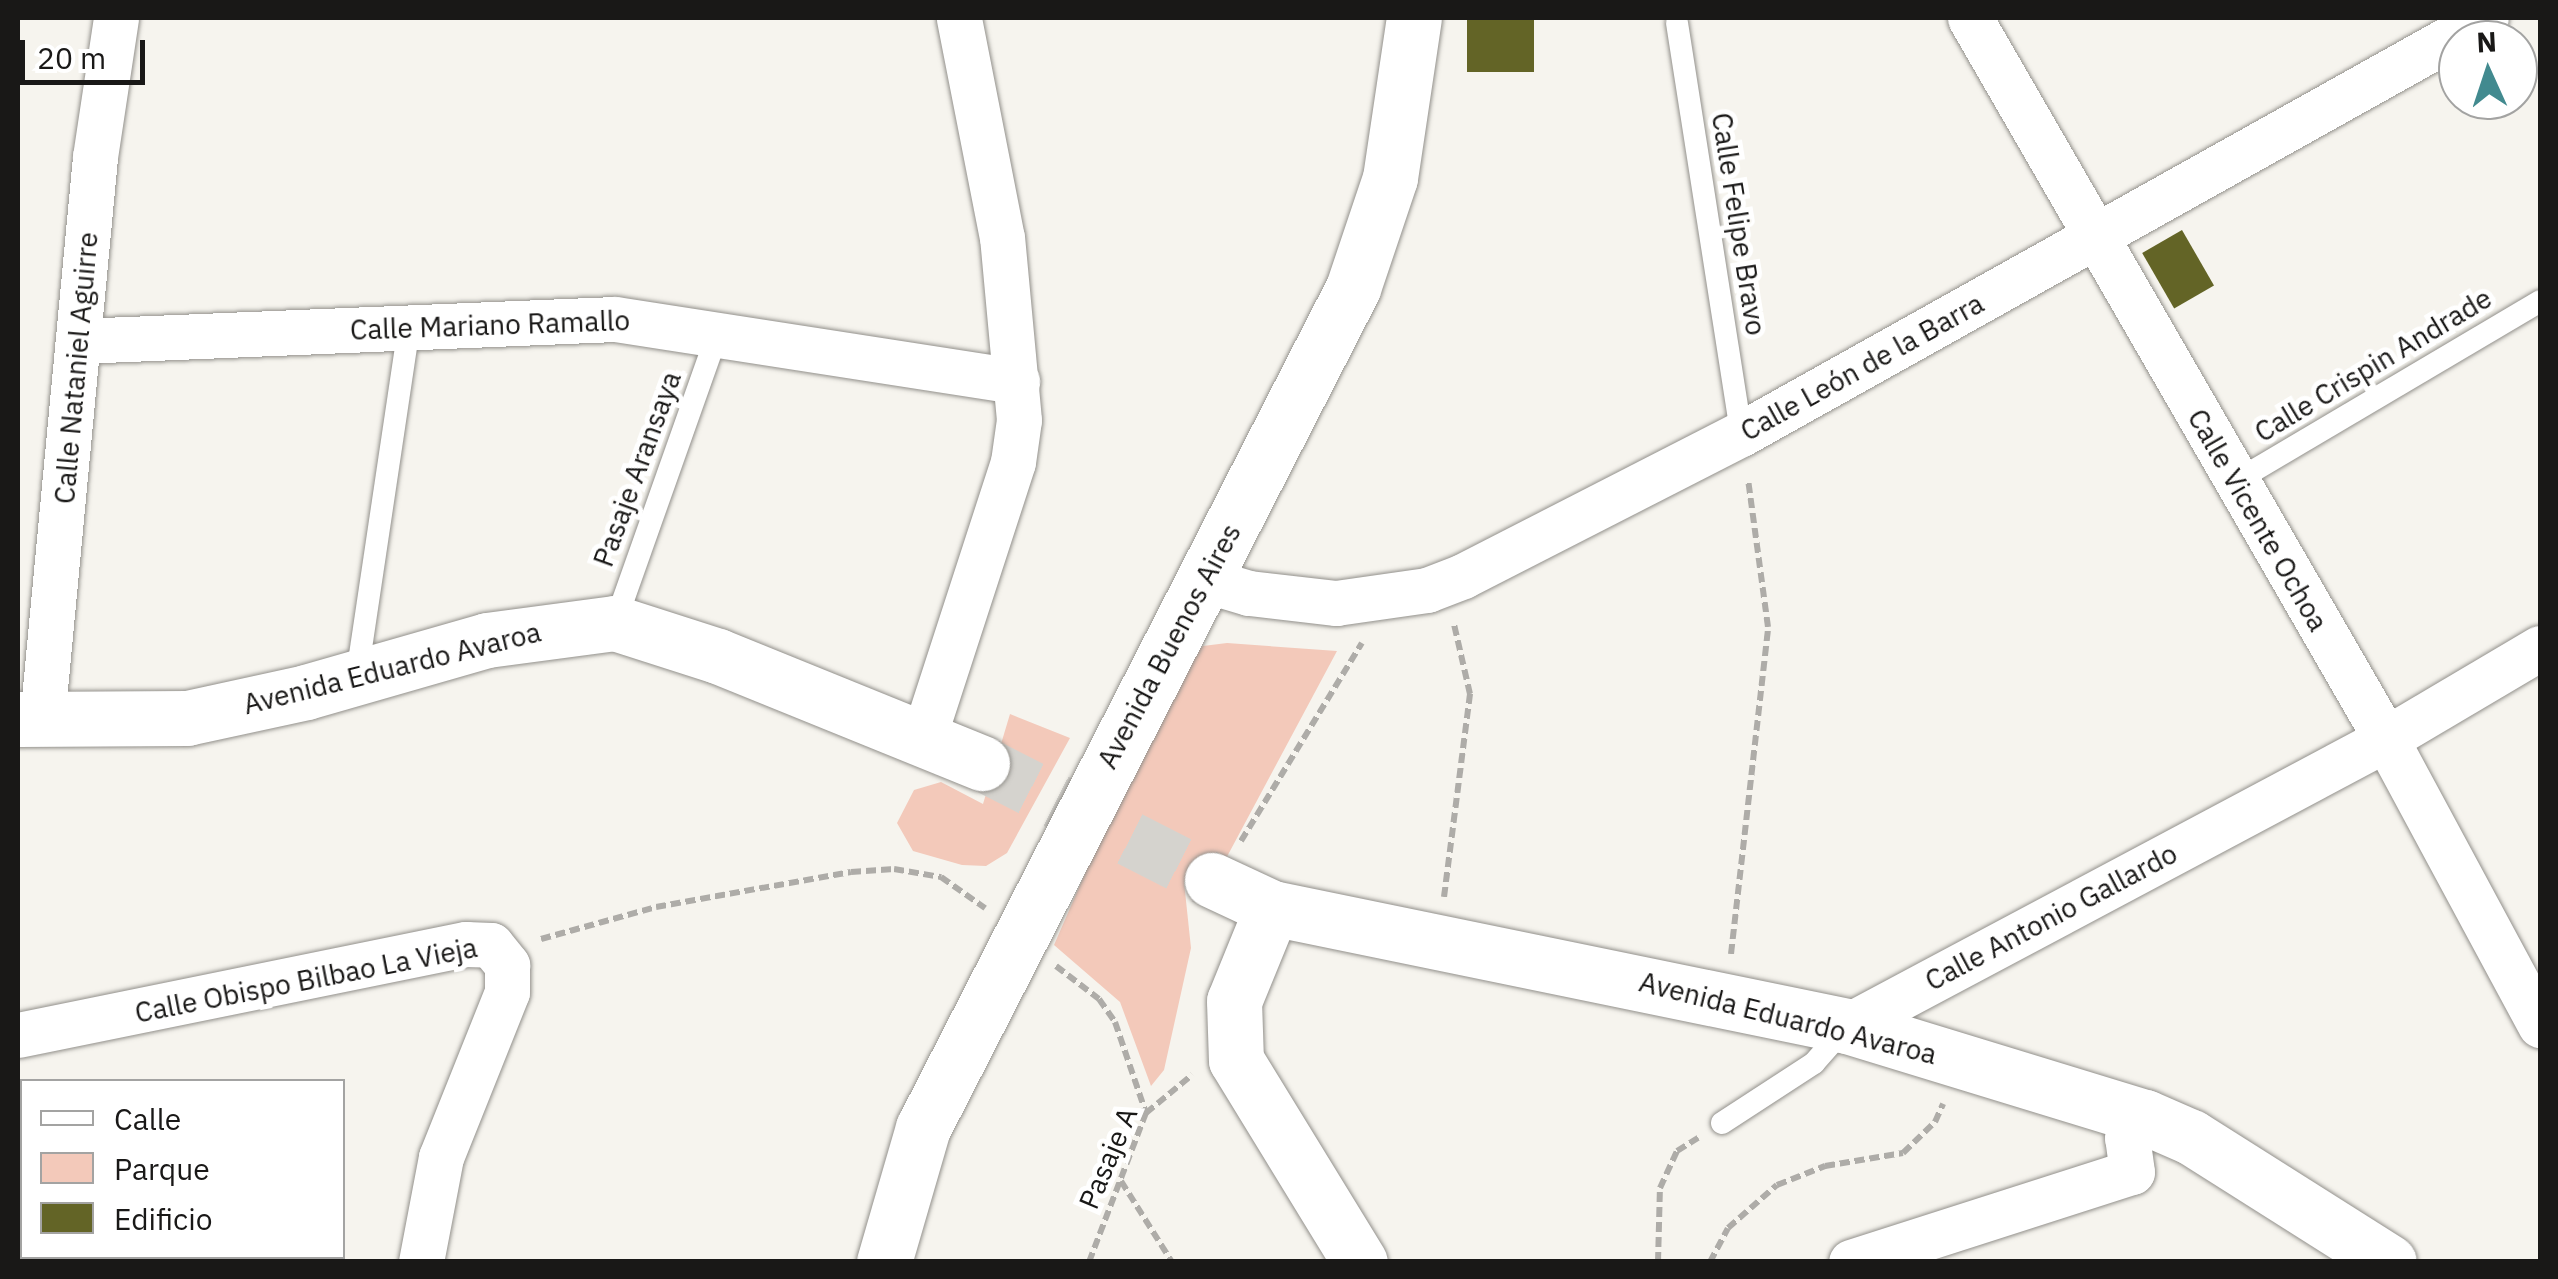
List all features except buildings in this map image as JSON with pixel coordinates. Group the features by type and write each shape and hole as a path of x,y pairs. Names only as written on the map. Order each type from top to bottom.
{"street":[{"name":"Calle Nataniel Aguirre","path":"30,719 116,18"},
{"path":"923,739 1013,462 1017,381 1002,238 959,18"},
{"name":"Avenida Buenos Aires","path":"884,1262 923,1128 1353,288 1390,178 1414,18"},
{"name":"Calle Vicente Ochoa","path":"1970,18 2386,739 2540,1025"},
{"name":"Calle León de la Barra","path":"1205,580 1249,594 1336,603 1427,590 1741,434 2096,240 2486,18"},
{"name":"Calle Mariano Ramallo","path":"79,340 615,319 1017,381"},
{"name":"Avenida Eduardo Avaroa","path":"30,719 187,718 541,628 615,623 718,656 982,763"},
{"name":"Calle Antonio Gallardo","path":"1847,1026 2386,739 2540,648"},
{"name":"Avenida Eduardo Avaroa","path":"1214,881 1272,908 1726,996 1847,1026 2145,1117 2191,1137 2389,1262"},
{"path":"1272,908 1234,1001 1236,1060 1360,1262"},
{"name":"Calle Obispo Bilbao La Vieja","path":"18,1035 466,944 491,945 503,956"},
{"path":"420,1262 440,1158 502,1011 508,984 503,956"},
{"path":"1851,1262 2132,1172 2127,1138 2145,1117"}],"lane":[{"name":"Calle Felipe Bravo","path":"1677,23 1741,434"},
{"name":"Calle Crispin Andrade","path":"2236,481 2540,301"},
{"path":"357,675 409,326"},
{"name":"Pasaje Aransaya","path":"615,623 717,335"},
{"name":"Calle Antonio Gallardo","path":"1722,1123 1814,1063 1847,1026"}],"path":[{"path":"1726,996 1768,627 1741,434"},
{"path":"1435,626 1454,624 1470,694 1440,943"},
{"path":"1214,881 1366,637"},
{"name":"Calle Obispo Bilbao La Vieja","path":"503,956 594,921 773,886 894,869 940,877"},
{"path":"1020,932 1099,998 1115,1022 1146,1114"},
{"name":"Pasaje A","path":"1090,1262 1146,1114 1185,1078 1236,1060"},
{"path":"1710,1262 1728,1228 1777,1185 1825,1166 1904,1153 1935,1122 1948,1094"},
{"path":"1658,1262 1660,1188 1677,1151 1722,1123"},
{"path":"1122,1181 1172,1262"}],"green space":[{"path":"1227,643 1337,651 1222,866 1197,860 1184,882 1191,948 1164,1070 1151,1086 1120,1002 1054,945 1172,673 1203,646"},
{"path":"1010,714 1070,738 1007,853 986,866 962,865 913,851 897,823 914,790 941,782 983,804"}],"tunnel":[{"path":"982,763 1212,880"}]}
